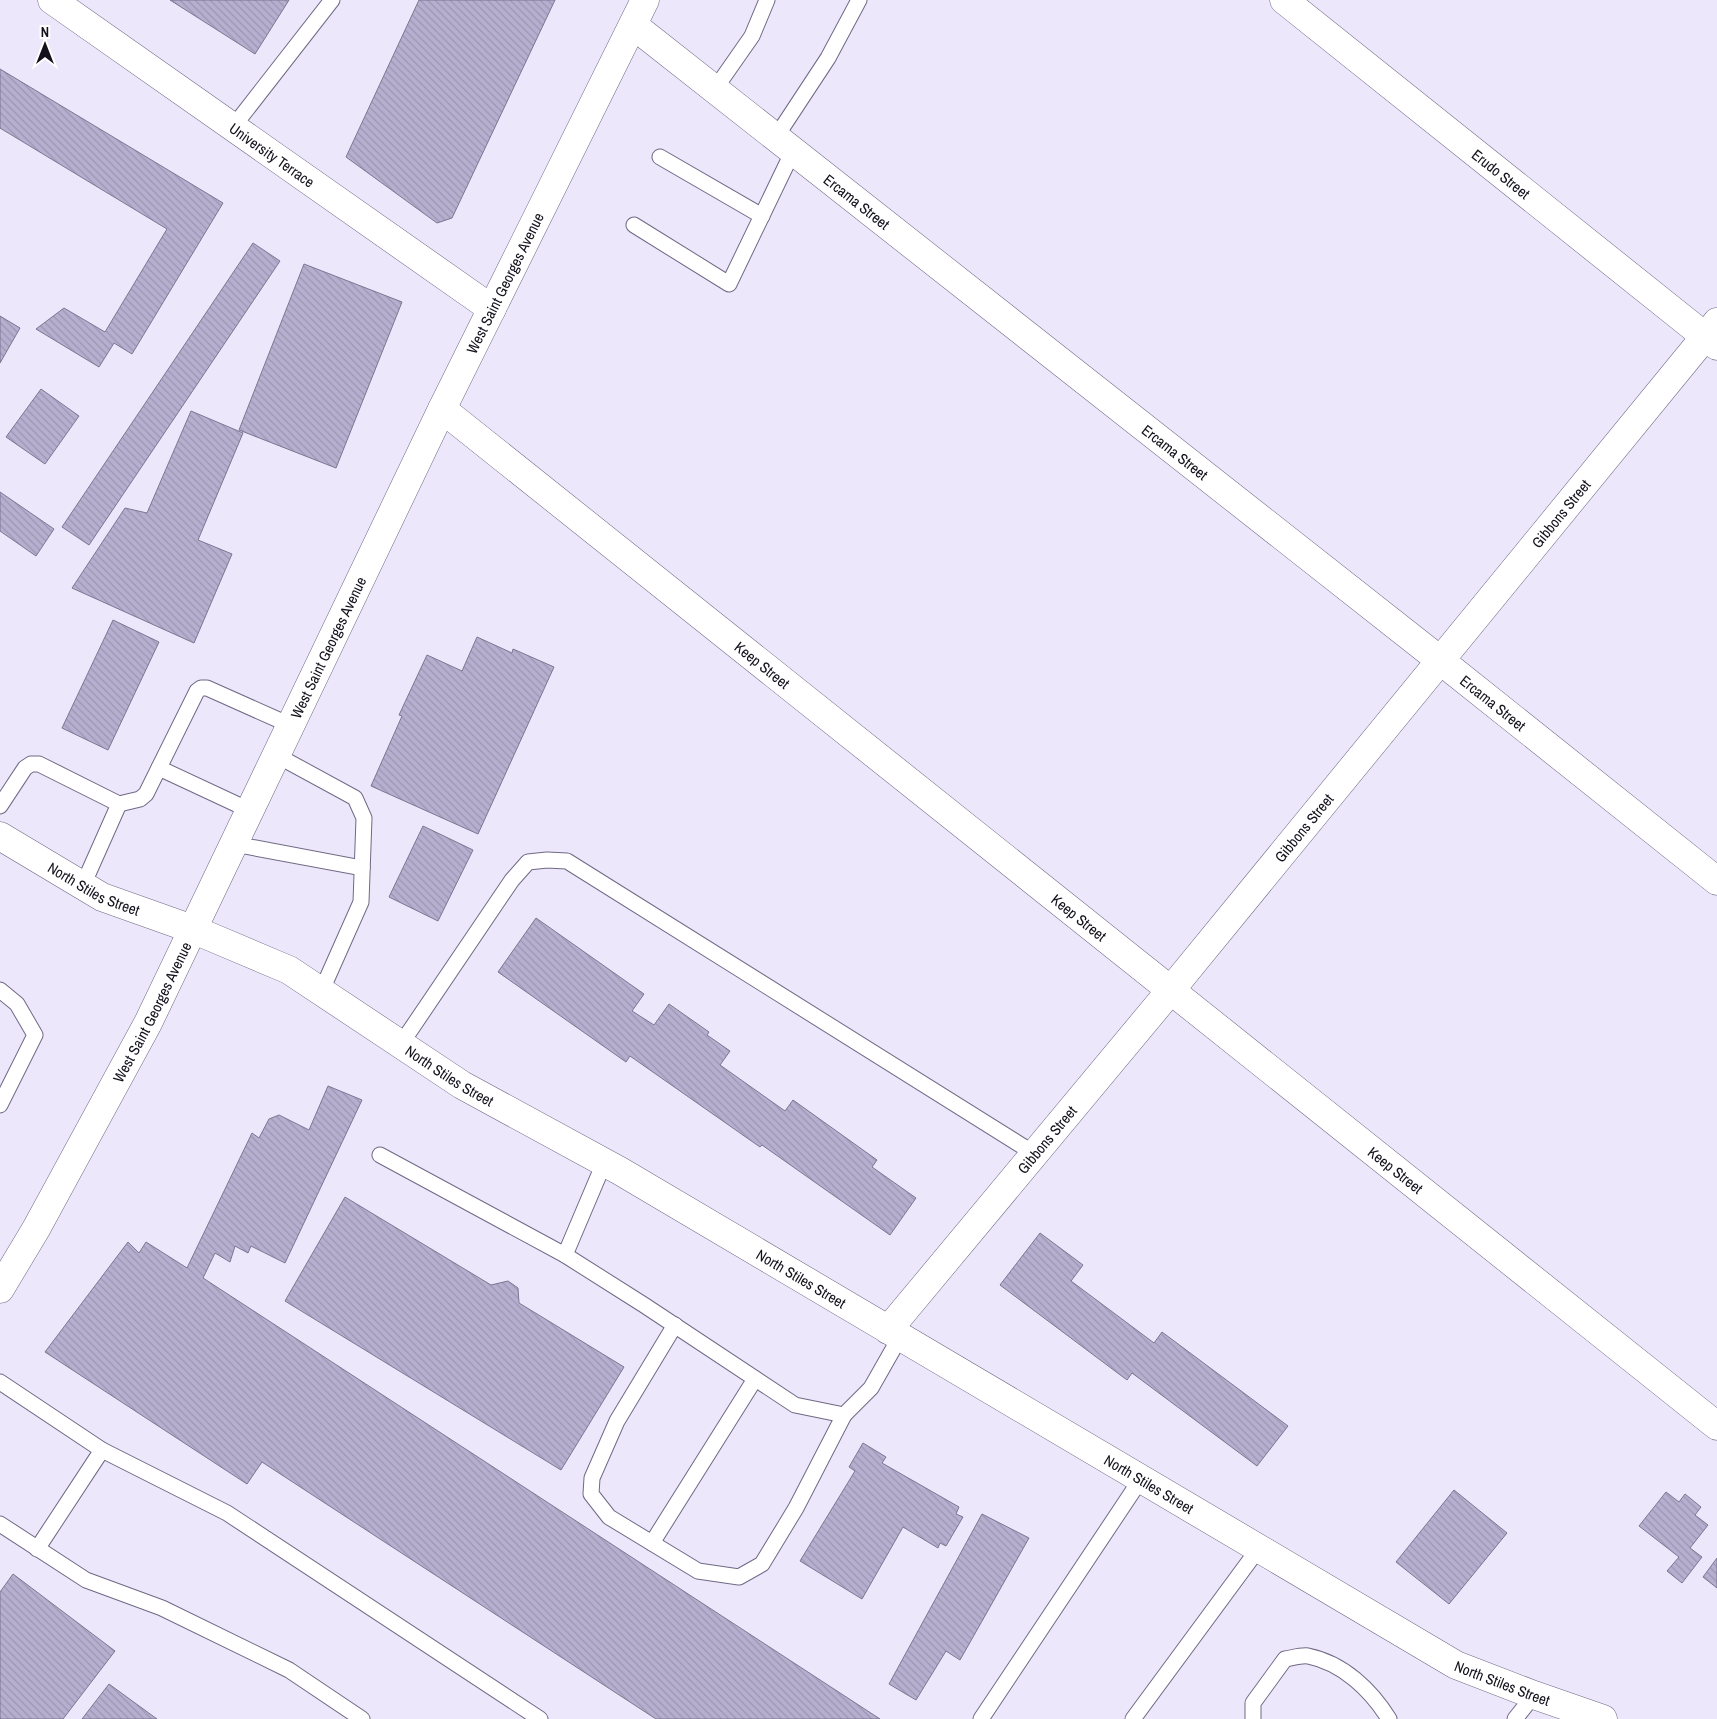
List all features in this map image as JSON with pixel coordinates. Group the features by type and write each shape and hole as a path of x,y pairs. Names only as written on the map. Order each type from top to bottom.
{"street":[{"name":"University Terrace","path":"52,0 492,309"},
{"name":"West Saint Georges Avenue","path":"0,1289 36,1229 148,1022 442,409 645,0"},
{"name":"Erudo Street","path":"1284,0 1713,335"},
{"name":"Ercama Street","path":"633,24 1717,881"},
{"name":"Gibbons Street","path":"894,1333 1036,1154 1440,661 1713,335"},
{"name":"Keep Street","path":"442,409 1717,1426"},
{"name":"North Stiles Street","path":"0,836 102,897 192,929 289,970 462,1085 604,1163 1456,1664 1534,1695 1603,1719"}],"lane":[{"path":"233,127 332,0"},
{"path":"715,89 752,36 767,0"},
{"path":"634,225 728,284 762,216 785,144 859,0"},
{"path":"660,157 762,216"},
{"path":"0,806 25,768 30,764 39,764 119,804 140,799 146,794 197,692 202,688 207,688 290,725"},
{"path":"276,755 355,798 364,818 362,902 321,992"},
{"path":"159,768 249,810"},
{"path":"83,886 119,804"},
{"path":"234,844 362,868"},
{"path":"401,1044 512,880 528,862 547,860 567,861 1036,1154"},
{"path":"0,990 16,1004 35,1035 0,1106"},
{"path":"0,1071 13,1080"},
{"path":"380,1155 565,1255 675,1325 794,1405 844,1415"},
{"path":"565,1255 604,1163"},
{"path":"675,1325 617,1421 592,1478 591,1494 609,1517 698,1571 739,1577 762,1564 796,1508 844,1415 871,1388 894,1333"},
{"path":"652,1544 755,1378"},
{"path":"0,1382 102,1450 227,1513 540,1719"},
{"path":"37,1549 102,1450"},
{"path":"981,1719 1141,1479"},
{"path":"0,1524 86,1580 162,1608 289,1670 362,1719"},
{"path":"1132,1719 1259,1548"},
{"path":"1253,1719 1253,1703 1285,1659 1307,1656 1343,1669 1380,1703 1389,1719"},
{"path":"1515,1719 1534,1695"}],"building":[{"path":"170,0 289,0 255,54"},
{"path":"419,0 555,0 452,218 437,223 346,157"},
{"path":"0,69 223,203 132,354 114,343 99,367 36,329 64,308 105,332 167,229 0,128"},
{"path":"253,243 280,261 89,545 62,527"},
{"path":"304,264 402,302 336,468 239,430"},
{"path":"0,316 20,328 0,363"},
{"path":"41,389 79,416 45,464 6,437"},
{"path":"191,411 243,433 198,540 232,554 194,643 72,588 125,508 147,513"},
{"path":"0,492 54,529 36,556 0,531"},
{"path":"113,620 159,642 108,750 62,728"},
{"path":"477,637 512,653 513,649 554,667 478,834 371,786 402,716 399,715 427,655 462,671"},
{"path":"423,826 473,850 438,921 389,897"},
{"path":"536,918 644,994 632,1011 654,1025 669,1004 709,1032 707,1035 730,1051 720,1065 785,1111 793,1100 877,1160 872,1167 916,1198 890,1235 762,1145 760,1147 630,1056 626,1062 498,972"},
{"path":"328,1086 362,1100 285,1263 251,1246 248,1253 235,1246 230,1262 215,1253 203,1278 880,1719 656,1719 262,1462 247,1484 45,1352 128,1242 139,1253 146,1242 187,1268 252,1133 259,1138 269,1119 279,1115 309,1130"},
{"path":"345,1197 491,1285 508,1281 518,1288 519,1303 624,1367 561,1470 285,1301"},
{"path":"1040,1233 1083,1265 1071,1281 1154,1343 1162,1332 1288,1426 1257,1466 1132,1373 1127,1380 1000,1285"},
{"path":"863,1443 886,1457 882,1463 959,1507 956,1514 963,1517 946,1546 940,1543 938,1548 903,1527 862,1599 800,1561 855,1471 849,1467"},
{"path":"1454,1490 1507,1533 1449,1604 1396,1562"},
{"path":"1666,1492 1679,1502 1685,1494 1701,1507 1695,1515 1708,1525 1690,1548 1702,1557 1682,1583 1667,1571 1679,1557 1639,1526"},
{"path":"982,1514 1029,1538 960,1660 946,1651 916,1700 889,1684"},
{"path":"1717,1558 1717,1588 1703,1577"},
{"path":"13,1574 115,1651 63,1719 0,1719 0,1592"},
{"path":"109,1684 157,1719 82,1719"}]}
